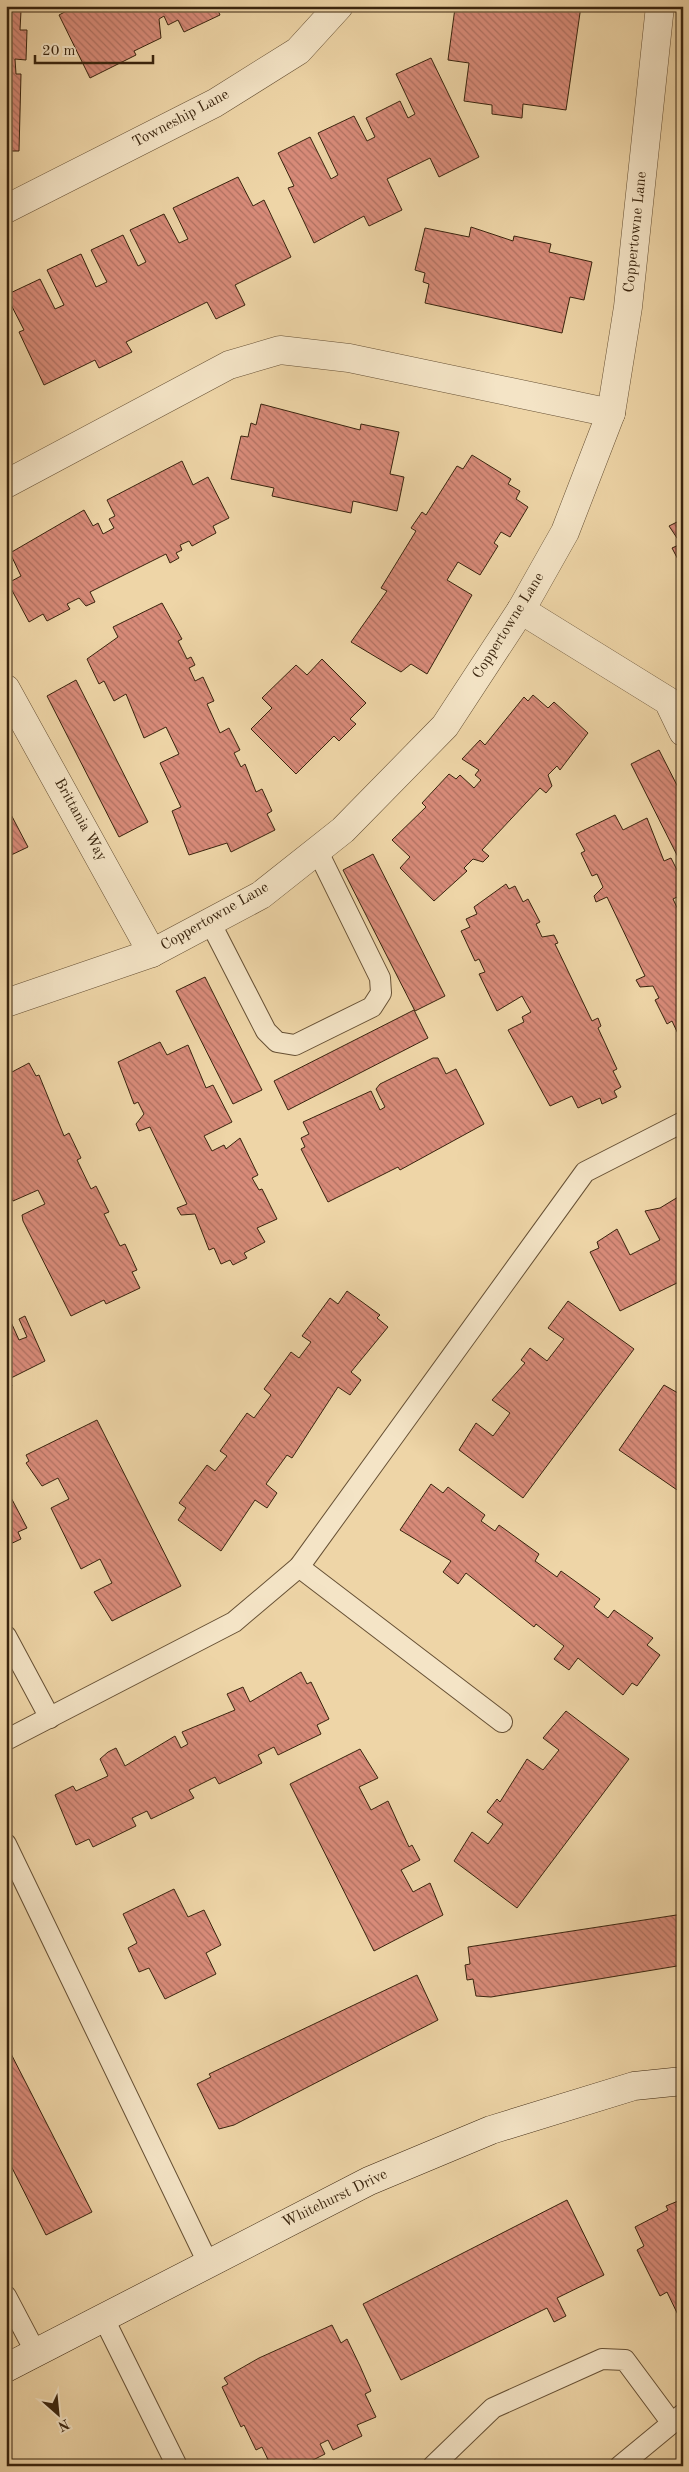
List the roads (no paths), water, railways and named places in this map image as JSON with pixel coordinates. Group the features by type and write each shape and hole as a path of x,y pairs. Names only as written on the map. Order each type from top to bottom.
{"street":[{"name":"Towneship Lane","path":"6,209 215,103 298,51 339,6"},
{"name":"Coppertowne Lane","path":"6,1003 152,953 260,895 343,830 445,726 521,610 564,532 610,413 628,307 660,6"},
{"path":"6,484 229,365 280,350 349,358 610,413"},
{"path":"521,610 675,697 683,732"},
{"name":"Brittania Way","path":"6,689 152,953"},
{"name":"Whitehurst Drive","path":"6,2368 208,2262 369,2181 491,2130 634,2086 683,2081"}],"lane":[{"path":"210,922 266,1032 277,1042 295,1045 372,1007 381,993 380,978 318,850"},
{"path":"6,1740 234,1622 300,1567 585,1172 683,1122"},
{"path":"300,1567 502,1722"},
{"path":"6,1636 50,1718"},
{"path":"6,1844 208,2262"},
{"path":"6,2296 36,2352"},
{"path":"103,2317 177,2466"},
{"path":"433,2466 493,2408 602,2359 625,2360 677,2418 620,2466"}]}
